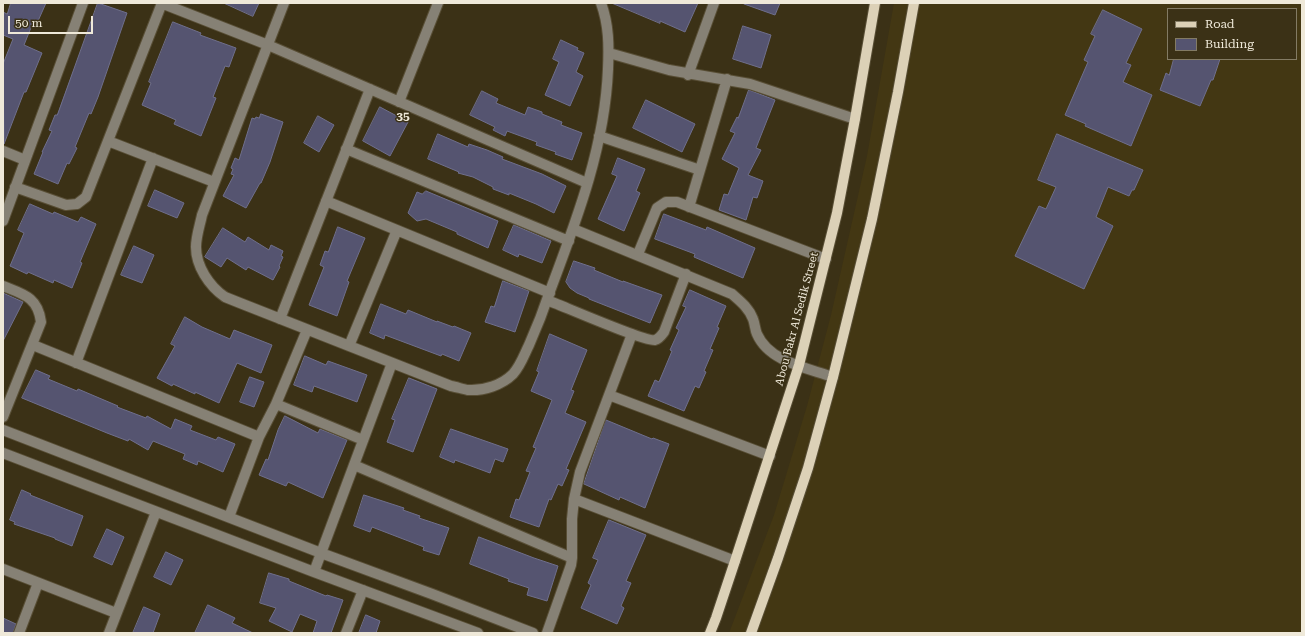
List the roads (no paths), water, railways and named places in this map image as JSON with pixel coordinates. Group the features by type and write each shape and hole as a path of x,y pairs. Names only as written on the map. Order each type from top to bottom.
{"main road":[{"name":"Abou Bakr Al Sedik Street","path":"710,633 799,365 837,213 856,119 875,3"},
{"path":"751,633 806,474 833,377 872,219 898,92 914,3"}],"street":[{"path":"3,221 83,3"},
{"path":"15,187 66,205 77,204 86,197 162,3 268,45 587,183"},
{"path":"284,3 202,216 196,247 198,261 204,274 214,287 226,297 451,386 470,390 488,388 502,382 521,364 549,296 569,241 600,136 607,91 609,53 608,29 601,3"},
{"path":"399,102 438,3"},
{"path":"688,75 714,3"},
{"path":"609,53 688,75 727,79 770,90 856,119"},
{"path":"689,207 727,79"},
{"path":"280,319 370,89"},
{"path":"600,136 700,170"},
{"path":"108,141 214,182"},
{"path":"346,149 569,241"},
{"path":"3,151 25,160"},
{"path":"76,363 153,158"},
{"path":"326,201 549,296 632,334 650,340 659,338 664,332 686,274"},
{"path":"638,254 657,208 666,202 677,202 826,259"},
{"path":"573,229 638,254 732,294 744,304 753,318 757,335 768,349 782,359 833,377"},
{"path":"349,346 397,230"},
{"path":"3,286 26,296 35,302 40,311 41,322 33,345 3,416"},
{"path":"229,517 259,437 276,404 307,330"},
{"path":"547,633 572,558 571,525 574,499 580,472 632,334"},
{"path":"33,345 259,437"},
{"path":"314,572 392,363"},
{"path":"609,394 770,456"},
{"path":"276,404 363,440"},
{"path":"3,430 533,633"},
{"path":"3,453 478,633"},
{"path":"354,465 572,558"},
{"path":"574,499 735,561"},
{"path":"108,633 156,512"},
{"path":"3,569 116,613"},
{"path":"19,633 38,583"},
{"path":"346,633 363,590"}],"district":[{"name":"35","path":"403,116"}]}
